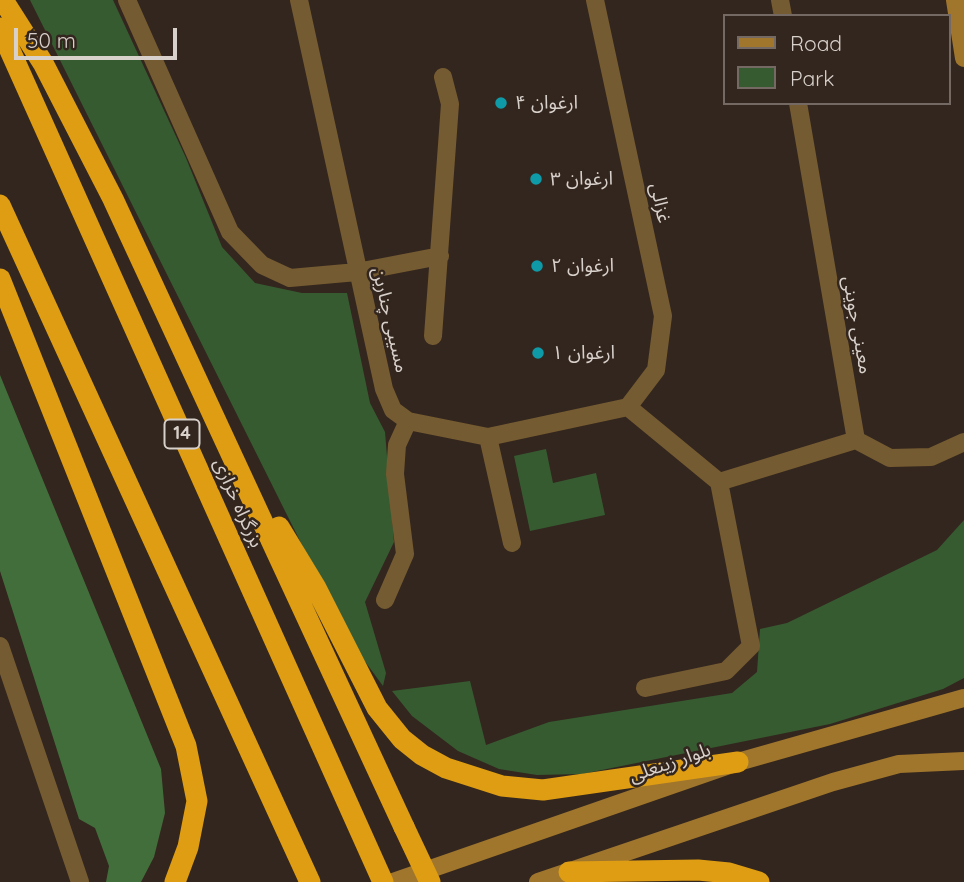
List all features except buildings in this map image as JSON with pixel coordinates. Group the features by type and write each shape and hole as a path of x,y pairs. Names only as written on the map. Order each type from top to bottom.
{"highway":[{"path":"3,0 56,88 223,432 430,882"},
{"name":"بزرگراه خرازی","path":"0,28 383,882"},
{"path":"0,205 307,874"},
{"path":"0,279 186,746 197,801 188,847 175,882"},
{"path":"223,432 316,588 377,708 402,739 422,755 478,780 543,790 738,762"},
{"path":"569,872 698,870 729,873 759,882"}],"main road":[{"path":"955,0 964,58"},
{"name":"بلوار زینعلی","path":"394,882 738,762 964,698"},
{"path":"538,882 846,778 899,764 964,761"}],"street":[{"path":"127,0 230,232 262,265 290,278 357,272 440,256"},
{"name":"مسیبی چناربن","path":"299,0 384,389 393,410 408,421"},
{"name":"غزالی","path":"595,0 663,316 656,370 628,407"},
{"path":"433,335 450,104 443,77"},
{"name":"معینی جوینی","path":"798,105 856,440"},
{"path":"385,600 405,554 395,474 397,445 408,421 488,437 628,407 719,482 751,646 726,671 645,688"},
{"path":"488,437 512,543"},
{"path":"719,482 856,440 890,458 931,457 964,442"},
{"path":"0,646 80,882"}],"green space":[{"path":"30,0 113,0 186,158 222,247 255,283 302,293 347,293 370,403 385,432 394,542 365,602 386,673 383,686 361,656 309,559"},
{"path":"0,375 161,769 165,813 154,857 141,882 106,882 109,866 95,828 79,819 0,571"},
{"path":"546,449 553,483 596,473 605,515 530,531 514,456"},
{"path":"964,520 964,678 943,689 830,724 582,774 537,775 499,769 458,751 412,716 392,691 470,681 486,745 549,722 732,693 757,672 760,629 787,623 937,550"}],"place":[{"name":"ارغوان ۴","path":"501,103"},
{"name":"ارغوان ۳","path":"536,179"},
{"name":"ارغوان ۲","path":"537,266"},
{"name":"ارغوان ۱","path":"538,353"}]}
